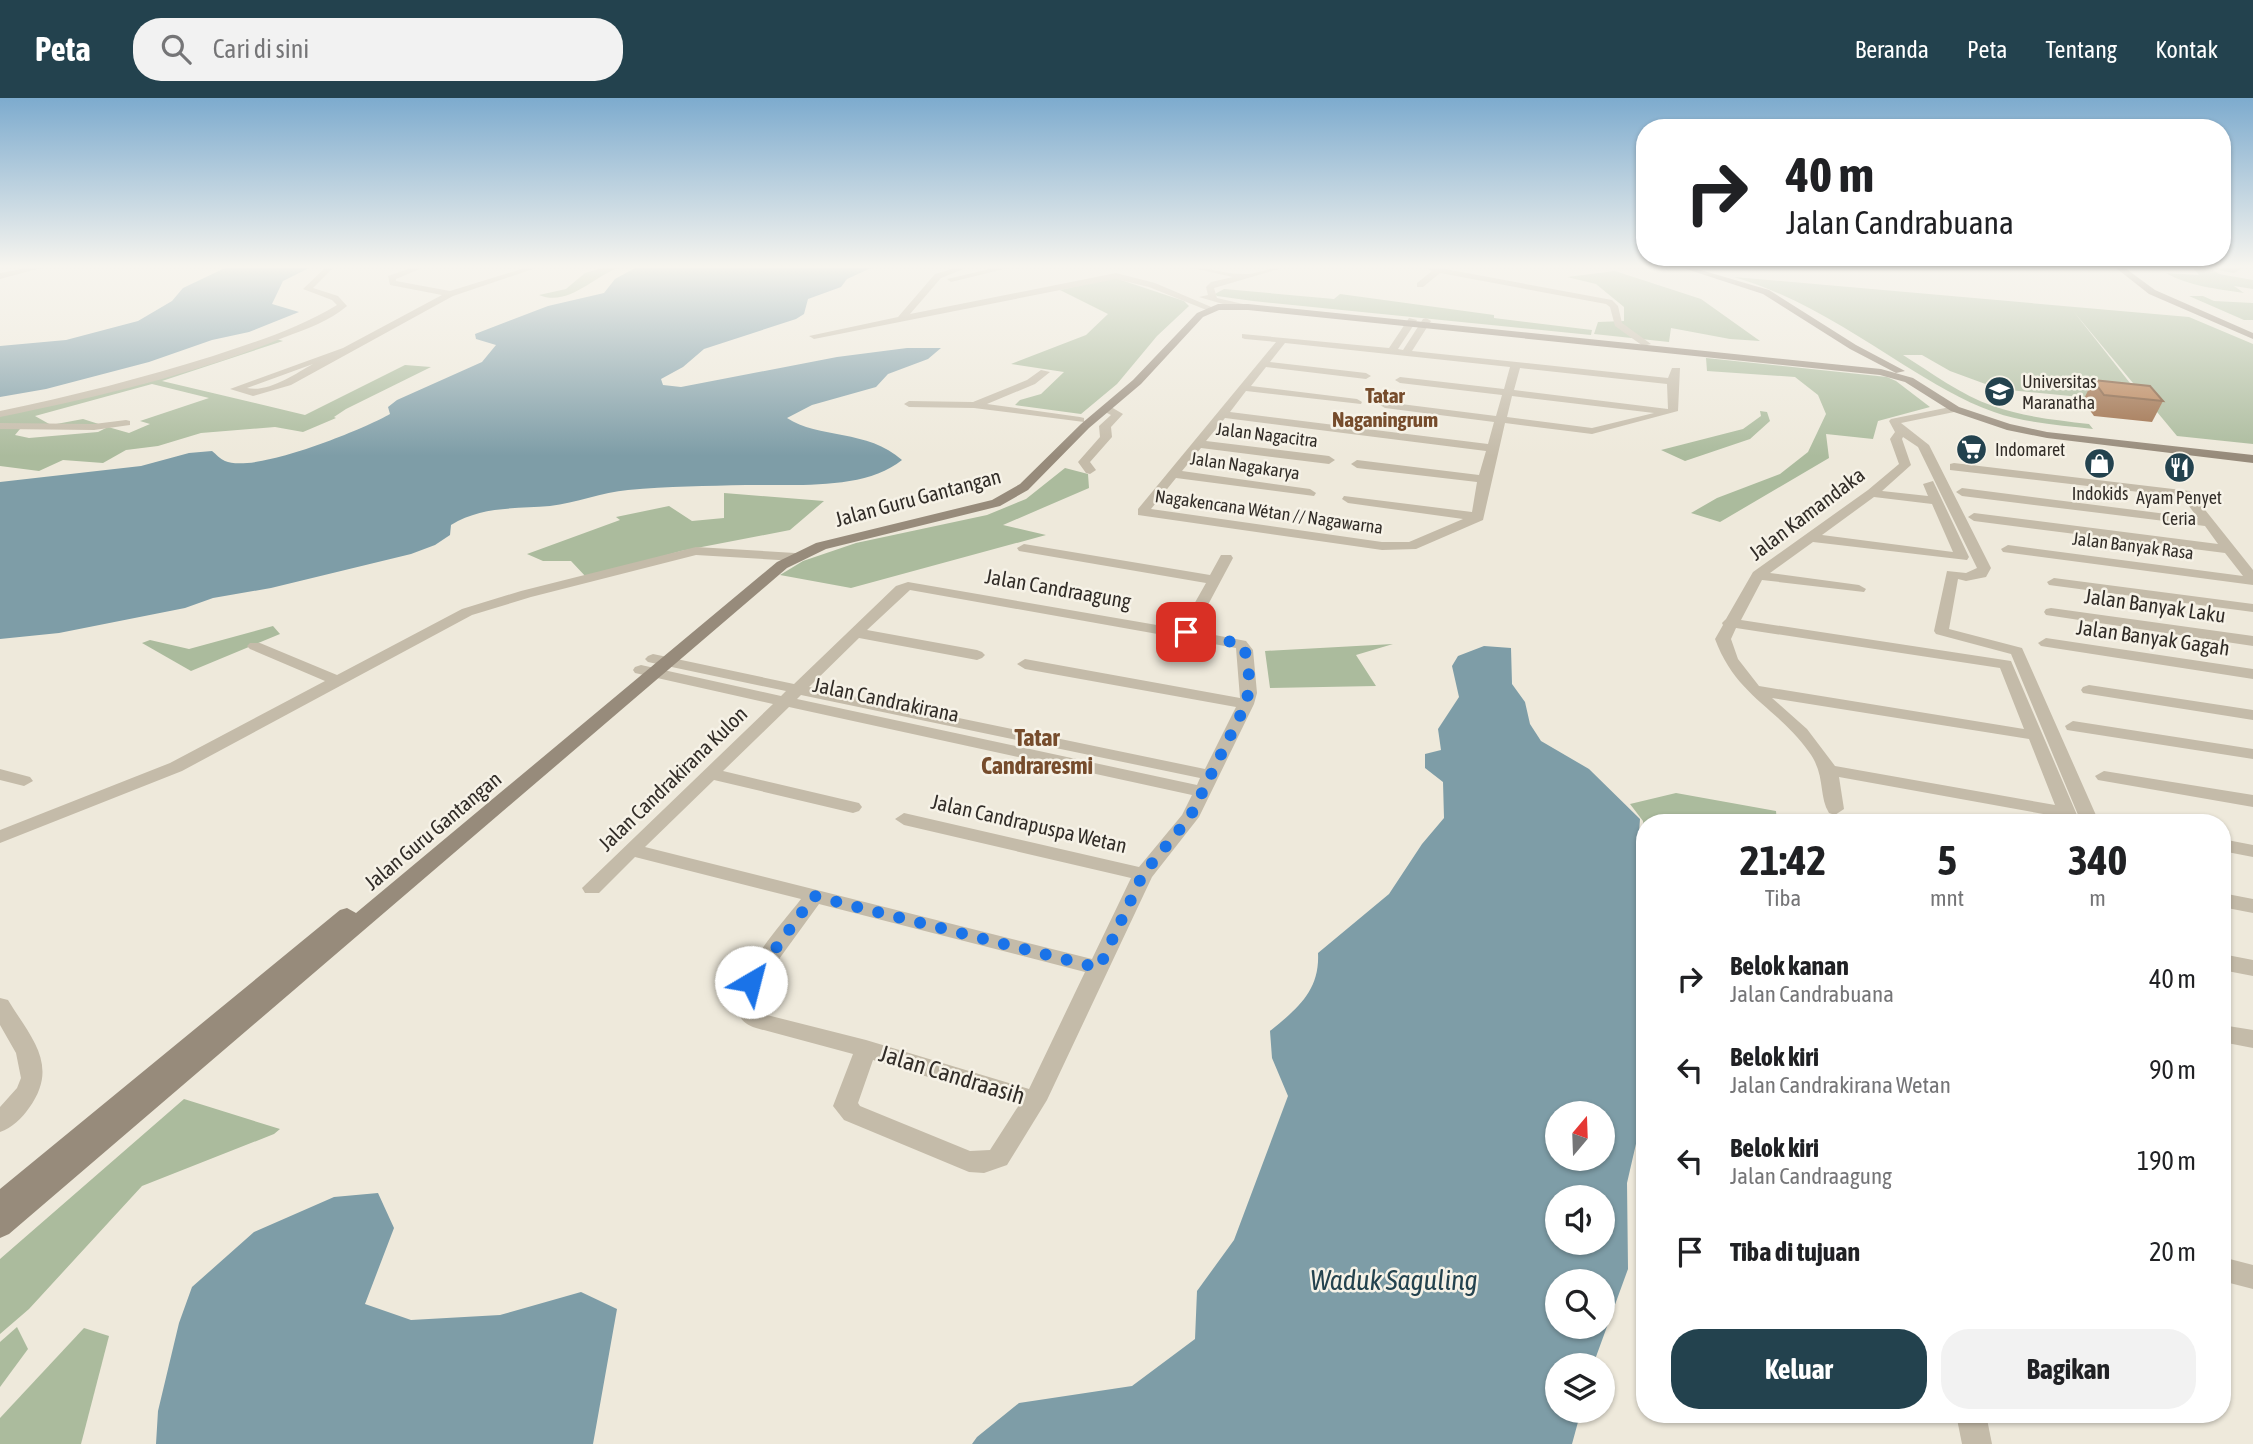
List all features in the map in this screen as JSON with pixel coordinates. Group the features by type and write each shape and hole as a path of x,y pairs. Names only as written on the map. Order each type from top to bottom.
{"street":[{"path":"0,414 82,397 156,377 291,331"},
{"path":"342,351 235,389 253,393 287,383 380,331"},
{"path":"814,336 841,331"},
{"name":"Jalan Guru Gantangan","path":"0,1203 789,557 816,542 981,502 1003,493 1182,331"},
{"name":"Jalan Guru Gantangan","path":"789,557 821,546 1008,498 1024,487 1085,426 1137,382 1185,331"},
{"path":"1392,351 1410,331"},
{"path":"1406,353 1414,331"},
{"path":"1494,331 1852,367 1903,377 1994,424 2047,435 2253,456"},
{"path":"1502,331 1646,344 1908,374"},
{"path":"1628,331 1646,344"},
{"path":"1827,331 1853,347 1908,374 1960,408"},
{"path":"1245,336 1516,364 1674,376 1673,411"},
{"path":"1174,474 1283,340"},
{"path":"1852,367 1858,357 1853,347"},
{"path":"1263,364 1366,376"},
{"path":"1348,499 1478,517 1484,479 1516,364"},
{"path":"974,405 1031,382 1045,372"},
{"path":"1400,380 1673,411"},
{"path":"1244,388 1357,402"},
{"path":"909,404 974,405 1028,413 1075,425"},
{"path":"1385,405 1597,431 1673,411"},
{"path":"1960,408 1895,421 1899,431 1923,445 1984,568 1981,574 1966,577 1952,574 1941,631 2017,651 2087,814"},
{"path":"1090,470 1084,462 1106,437 1105,426 1118,414 1107,409"},
{"path":"1223,414 1493,448"},
{"path":"0,426 94,427 126,423"},
{"path":"1808,537 1962,557 1937,501 1896,439 1899,431"},
{"name":"Jalan Nagacitra","path":"1200,444 1329,460"},
{"name":"Jalan Kamandaka","path":"1835,809 1829,770 1813,744 1795,724 1754,690 1728,659 1723,639 1758,575 1872,493 1910,460"},
{"path":"1357,464 1484,479"},
{"path":"1954,467 2186,494 2253,580"},
{"name":"Jalan Nagakarya","path":"1174,474 1310,493"},
{"name":"Nagakencana Wétan // Nagawarna","path":"1174,474 1142,512 1395,547 1410,545 1478,517"},
{"path":"1962,492 2209,523"},
{"path":"1872,493 1937,501"},
{"path":"1974,517 2229,549"},
{"path":"1024,548 1214,580"},
{"name":"Jalan Banyak Rasa","path":"2008,549 2253,580"},
{"path":"0,837 176,767 426,632 490,604 696,551 789,557"},
{"path":"1186,632 1226,558"},
{"path":"1758,575 1859,589"},
{"path":"2054,582 2253,608"},
{"name":"Jalan Candraagung","path":"908,586 1186,632 1241,644 1245,650 1249,693 1246,704"},
{"name":"Jalan Candrakirana Kulon","path":"592,888 901,589 908,586"},
{"name":"Jalan Banyak Laku","path":"2051,612 2253,641"},
{"path":"1730,623 2006,664 2067,814"},
{"path":"857,633 977,655"},
{"name":"Jalan Banyak Gagah","path":"2046,643 2253,674"},
{"path":"255,646 338,681"},
{"path":"1025,664 1246,704 1190,817 1143,874 1035,1100"},
{"name":"Jalan Guru Gantangan","path":"0,1226 654,666"},
{"name":"Jalan Candrakirana","path":"654,666 1206,784"},
{"path":"1754,690 2033,735"},
{"path":"2089,690 2253,715"},
{"path":"2073,726 2253,754"},
{"path":"1829,770 2049,814"},
{"path":"0,774 24,781"},
{"path":"711,774 853,807"},
{"path":"2104,776 2253,801"},
{"name":"Jalan Candrapuspa Wetan","path":"904,819 1143,874"},
{"path":"2231,847 2253,851"},
{"path":"632,850 1099,968"},
{"name":"Jalan Candraasih","path":"814,896 751,982 745,998 747,1009 756,1020 866,1049 1035,1100 998,1158 984,1162 969,1161 852,1113 845,1106 866,1049"},
{"path":"2231,902 2253,906"},
{"path":"2231,964 2253,968"},
{"path":"0,1006 34,1065 33,1079 25,1099 0,1122"},
{"path":"2231,1035 2253,1039"},
{"path":"2231,1271 2253,1277"},
{"path":"1973,1423 1977,1444"}],"green space":[{"path":"1090,331 1163,331 1117,384 1081,414 1015,405 1020,400 1041,394 1064,372 1011,364 1086,335"},
{"path":"1549,331 1592,331 1591,335"},
{"path":"1595,331 1671,331 1669,342 1594,334"},
{"path":"1686,331 1746,331 1760,341 1730,339"},
{"path":"1849,331 2089,331 2141,397 2132,402 1999,389 1950,371 1922,355 1903,355 1981,401 2005,410 2089,424 2093,429 2006,416 1982,408 1936,384"},
{"path":"2090,331 2222,331 2253,344 2253,444 2177,436"},
{"path":"276,339 283,341 162,381 305,415 405,365 431,367 346,409 334,417 336,418 303,432 275,427 201,433 158,446 126,450 103,463 63,460 39,471 0,466 0,427 20,429 15,435 29,438 98,432 108,427 129,433 150,424 140,421 209,398 152,384 35,416 51,425 83,419 105,426 95,427 8,426 0,424 0,414 145,383"},
{"path":"1706,358 1887,377 1930,407 1878,421 1873,439 1826,434 1829,458 1720,522 1691,513 1717,498 1780,474 1808,452 1826,414 1818,395 1795,377 1707,371"},
{"path":"1760,411 1767,412 1770,421 1750,439 1685,461 1661,450 1743,429 1761,416"},
{"path":"1065,468 1088,474 1089,488 1003,525 1046,535 851,588 780,575 803,561 856,543 987,515 1026,499"},
{"path":"724,493 824,501 790,530 681,551 587,578 571,561 543,561 527,554 620,520 616,517 669,506 692,521 724,518"},
{"path":"273,626 280,634 191,671 142,643 150,640 189,649"},
{"path":"1393,644 1356,655 1376,686 1270,688 1265,651"},
{"path":"1676,793 1776,811 1776,814 1638,814 1630,804"},
{"path":"184,1099 280,1129 274,1134 142,1186 29,1309 0,1334 0,1259"},
{"path":"17,1327 28,1349 0,1387 0,1342"},
{"path":"84,1328 109,1336 81,1444 0,1444 0,1418"}],"water":[{"path":"101,331 252,331 212,340 149,362 46,389 0,397 0,346 66,340"},
{"path":"483,331 760,331 704,349 683,367 661,379 663,385 681,387 837,357 907,348 941,348 928,359 888,374 876,387 812,405 787,418 799,425 874,443 902,460 868,477 827,484 702,486 618,491 570,503 486,511 451,525 450,535 435,545 411,554 271,588 213,598 185,608 59,633 0,639 0,482 141,466 189,453 212,451 225,461 239,463 283,456 376,421 390,414 388,407 397,400 482,362 496,345 476,339 475,334"},
{"name":"Waduk Saguling","path":"1484,646 1511,648 1512,684 1525,702 1530,724 1541,741 1589,769 1636,815 1636,1144 1627,1183 1628,1269 1615,1305 1615,1269 1545,1269 1545,1339 1602,1339 1597,1353 1545,1353 1545,1423 1578,1423 1572,1444 972,1444 1019,1403 1132,1386 1195,1339 1197,1291 1234,1240 1288,1096 1272,1058 1270,1031 1298,1007 1311,989 1318,966 1318,953 1389,894 1422,844 1444,818 1443,782 1425,768 1425,754 1441,750 1438,729 1459,697 1452,666 1458,656"},
{"path":"378,1193 394,1228 365,1304 411,1320 500,1315 581,1292 617,1309 593,1444 156,1444 158,1411 179,1323 192,1287 254,1232 334,1197"}],"building":[{"path":"2093,380 2150,386 2163,401 2104,395"}],"place":[{"name":"Universitas Maranatha","path":"1999,392"},
{"name":"Indomaret","path":"1972,450"},
{"name":"Indokids","path":"2100,464"},
{"name":"Ayam Penyet Ceria","path":"2179,468"}],"district":[{"name":"Tatar Naganingrum","path":"1385,408"},
{"name":"Tatar Candraresmi","path":"1037,752"}],"route":[{"path":"751,982 814,896 1099,968 1143,874 1190,817 1249,693 1245,650 1241,644 1186,632"}]}
